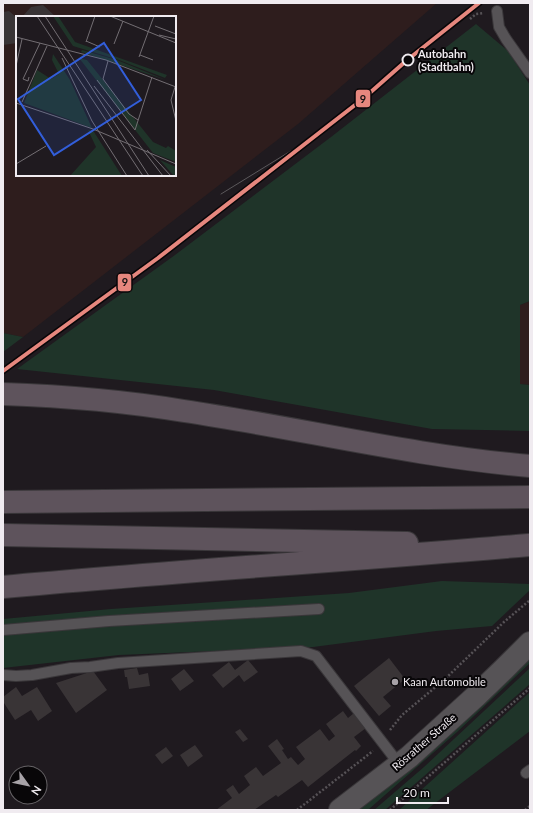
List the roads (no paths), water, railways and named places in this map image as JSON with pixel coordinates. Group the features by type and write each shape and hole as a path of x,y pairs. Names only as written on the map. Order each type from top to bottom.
{"highway":[{"path":"3,394 139,404 443,456 530,466"},
{"path":"3,502 530,497"},
{"path":"3,535 529,545"},
{"path":"3,587 529,545"}],"main road":[{"name":"Rösrather Straße","path":"340,810 399,764 504,669 530,643"},
{"name":"Rösrather Straße","path":"504,669 530,649"}],"lane":[{"path":"497,11 499,27 530,73"},
{"path":"3,630 109,621 318,609"},
{"path":"3,675 32,675 71,668 118,663 301,651 316,656 399,764"}],"tram line":[{"path":"221,194 307,141"}],"place":[{"name":"Autobahn (Stadtbahn)","path":"408,60"},
{"name":"Kaan Automobile","path":"395,682"}]}
